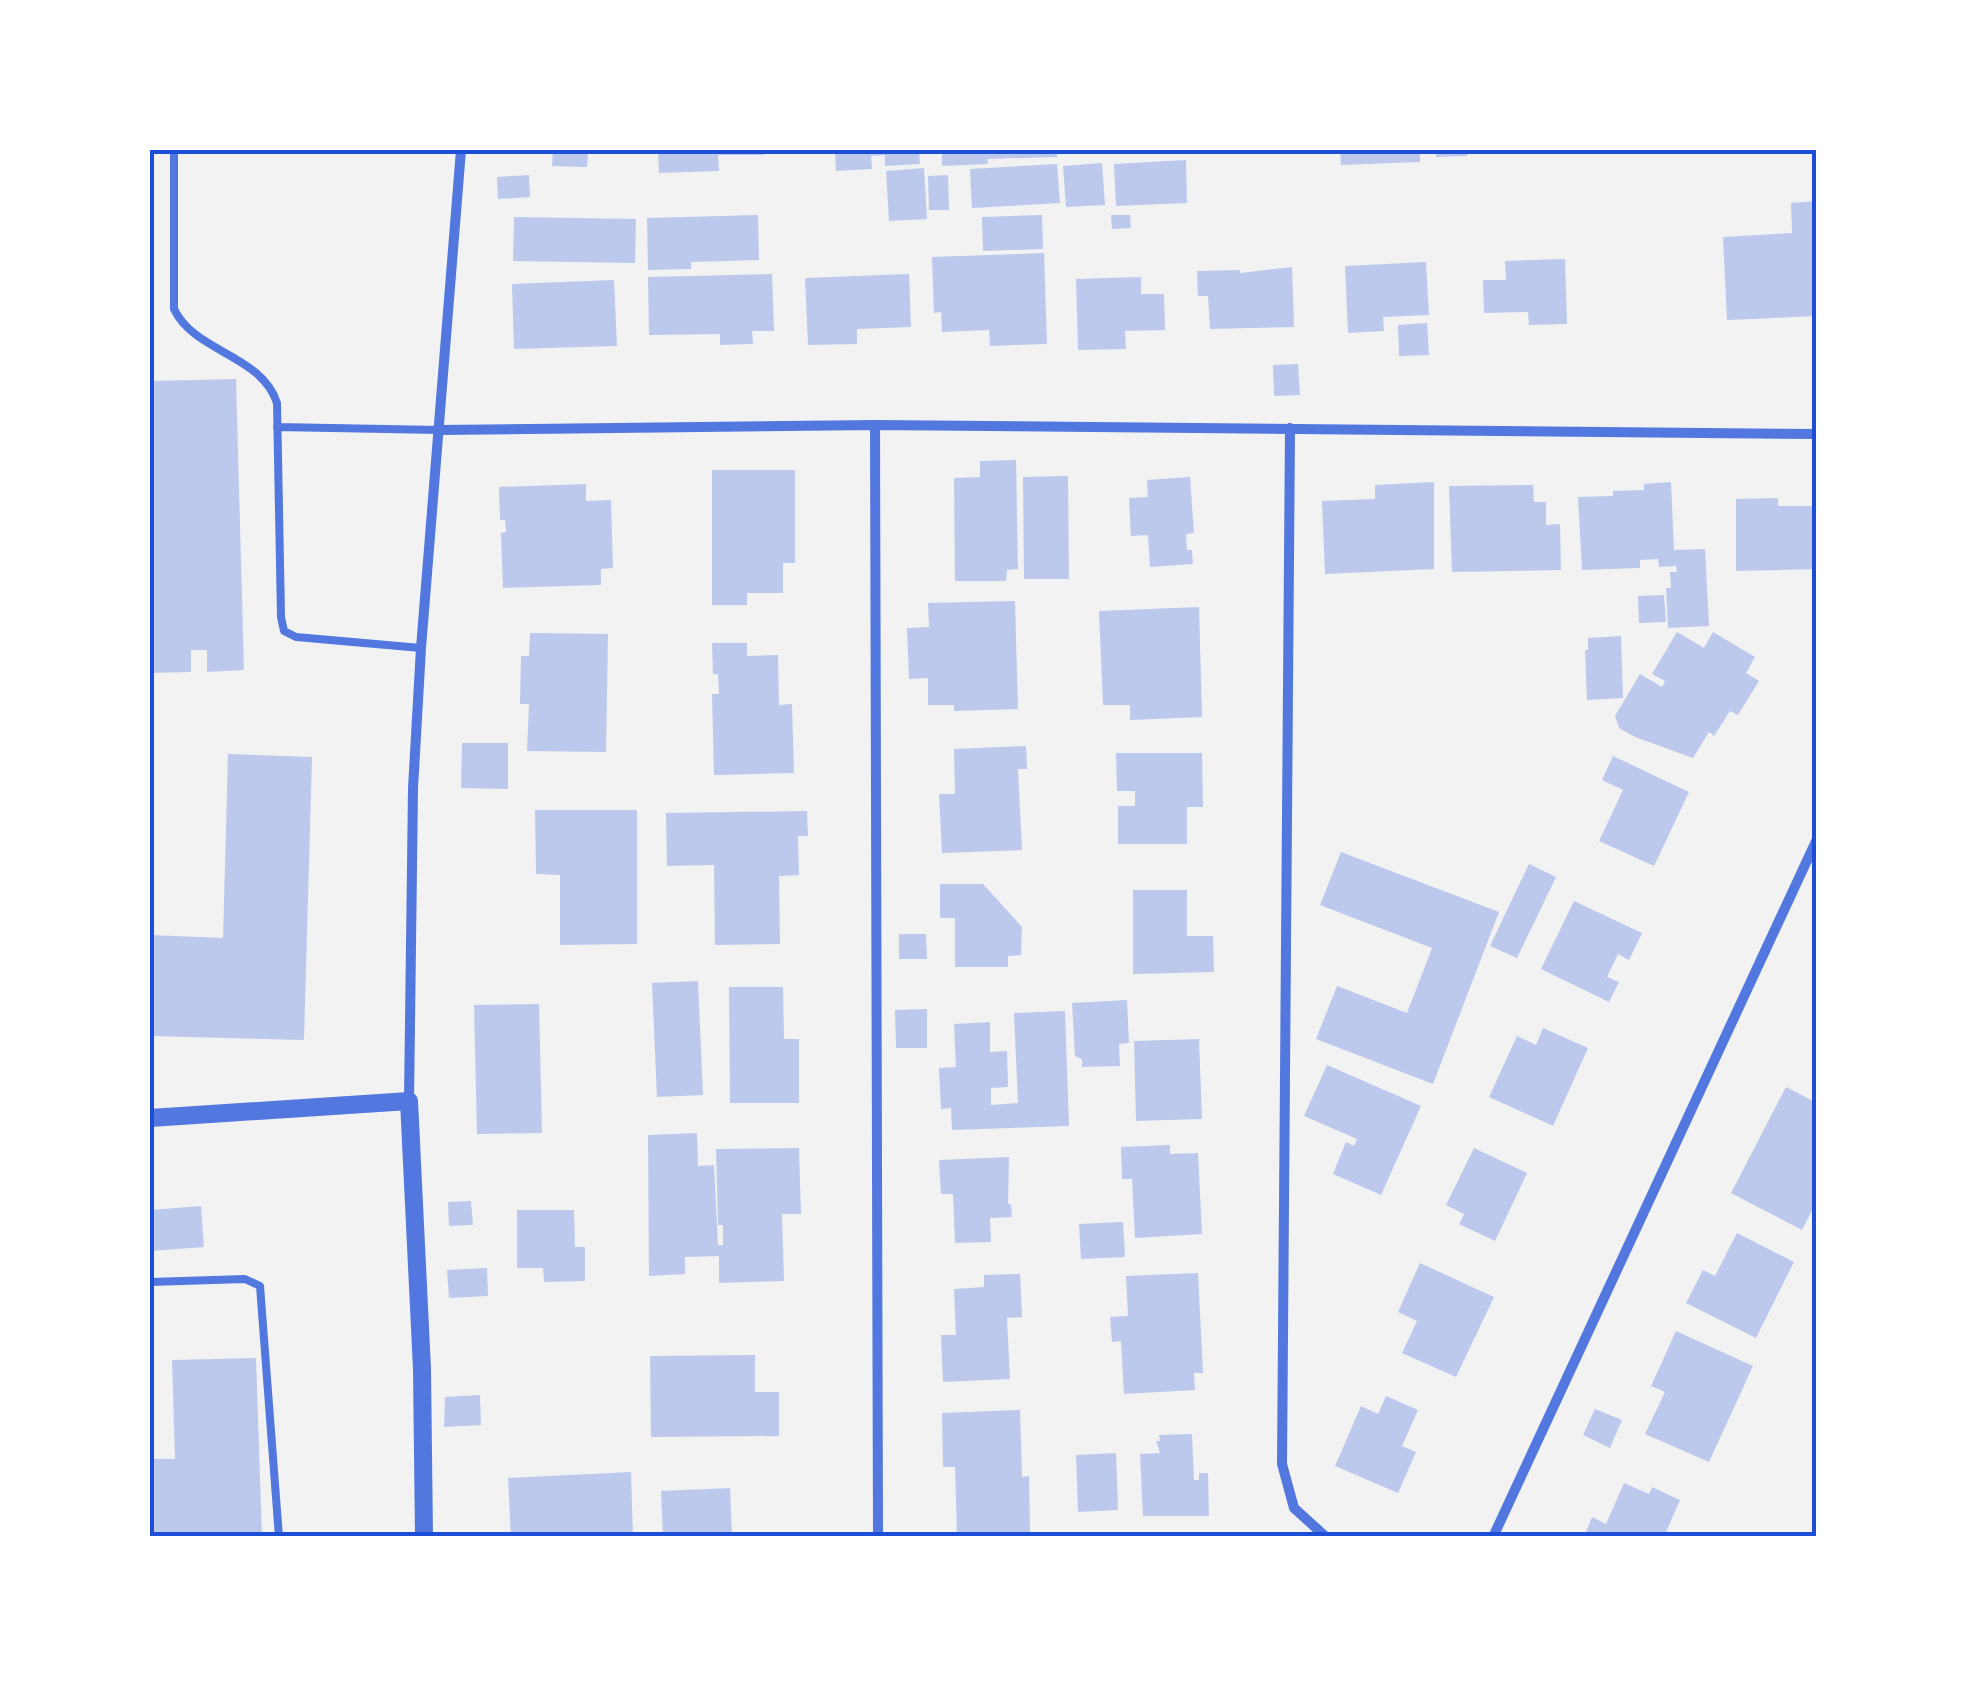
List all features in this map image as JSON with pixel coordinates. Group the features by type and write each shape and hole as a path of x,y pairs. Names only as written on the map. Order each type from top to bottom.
{"street":[{"path":"424,1537 422,1369 409,1101 413,788 461,150"},
{"path":"440,430 875,426 1817,434"},
{"path":"875,426 878,1537"},
{"path":"1290,428 1282,1464 1294,1508 1326,1537"},
{"path":"1494,1537 1817,839"},
{"path":"150,1118 409,1101"}],"lane":[{"path":"174,150 174,309 180,323 261,374 272,387 276,403 284,631 296,637 421,648"},
{"path":"277,426 440,430"},
{"path":"150,1282 246,1280 260,1286 279,1537"}],"building":[{"path":"553,150 588,150 587,167 552,166"},
{"path":"658,150 764,150 764,155 718,155 719,171 659,173"},
{"path":"835,150 919,150 920,164 885,166 885,155 871,156 872,169 836,171"},
{"path":"942,150 1057,150 1057,157 987,159 988,164 942,166"},
{"path":"1340,150 1420,150 1420,162 1341,165"},
{"path":"1436,150 1467,150 1467,156 1436,157"},
{"path":"1186,160 1187,203 1116,206 1114,164"},
{"path":"1102,163 1105,205 1066,207 1063,166"},
{"path":"1057,164 1060,203 972,208 970,169"},
{"path":"924,168 927,219 889,221 886,171"},
{"path":"529,175 530,197 498,199 497,177"},
{"path":"948,175 949,210 929,210 928,176"},
{"path":"1817,201 1817,316 1727,320 1723,237 1792,233 1791,203"},
{"path":"758,215 759,260 691,262 691,269 648,270 647,218"},
{"path":"1042,215 1043,249 983,251 982,217"},
{"path":"1111,215 1130,215 1131,228 1112,229"},
{"path":"514,217 636,219 635,263 513,261"},
{"path":"1044,253 1047,344 990,346 989,330 942,332 941,312 934,313 932,257"},
{"path":"1565,259 1567,324 1529,325 1528,312 1484,313 1483,280 1506,280 1505,261"},
{"path":"1426,262 1429,315 1383,317 1384,331 1348,333 1345,266"},
{"path":"1292,267 1294,327 1210,329 1208,296 1198,296 1197,271 1240,273"},
{"path":"772,274 774,331 752,331 753,344 720,345 720,334 649,335 648,277"},
{"path":"909,274 911,327 857,329 857,344 808,345 805,278"},
{"path":"1141,277 1141,294 1164,294 1165,330 1125,331 1126,349 1078,350 1076,279"},
{"path":"614,280 617,346 514,349 512,284"},
{"path":"1427,323 1429,355 1399,356 1398,325"},
{"path":"1298,364 1300,395 1274,396 1273,365"},
{"path":"236,379 244,670 207,672 207,650 191,650 191,672 150,673 150,381"},
{"path":"1016,460 1018,569 1007,570 1006,581 955,581 954,478 980,477 980,461"},
{"path":"712,470 795,470 795,563 783,563 783,593 747,593 747,605 712,605"},
{"path":"1068,476 1069,579 1024,579 1023,477"},
{"path":"1190,477 1194,533 1186,534 1193,564 1150,567 1148,535 1131,536 1129,498 1148,497 1147,480"},
{"path":"1434,482 1434,569 1325,574 1322,501 1375,499 1375,485"},
{"path":"1671,482 1674,550 1705,549 1709,626 1668,628 1666,588 1671,588 1670,572 1677,572 1676,566 1659,567 1658,559 1640,560 1640,568 1582,570 1578,497 1613,496 1613,491 1644,490 1644,484"},
{"path":"586,484 586,501 611,500 613,568 601,569 601,585 503,588 501,533 506,532 505,520 500,520 499,487"},
{"path":"1533,485 1534,502 1546,502 1546,525 1560,524 1561,570 1452,572 1449,486"},
{"path":"1778,498 1778,506 1817,506 1817,569 1736,571 1736,499"},
{"path":"1664,595 1666,622 1639,623 1638,596"},
{"path":"1015,601 1018,709 954,711 954,705 928,705 928,678 909,679 907,628 929,627 928,603"},
{"path":"1199,607 1202,717 1130,720 1130,705 1103,705 1099,611"},
{"path":"1677,632 1704,648 1713,632 1755,657 1746,673 1759,681 1738,715 1730,711 1714,736 1709,732 1693,758 1635,737 1619,728 1615,716 1640,674 1662,687 1665,681 1652,674"},
{"path":"530,633 608,634 606,752 527,751 529,704 520,704 521,656 529,656"},
{"path":"1621,636 1623,698 1587,700 1588,638"},
{"path":"712,643 747,643 747,656 778,655 779,705 792,704 794,773 714,775 712,694 719,694 718,674 713,674"},
{"path":"462,743 508,743 508,789 461,788"},
{"path":"1026,746 1027,769 1018,769 1022,850 942,853 939,794 955,794 954,749"},
{"path":"1116,753 1202,753 1203,807 1187,807 1187,844 1118,844 1118,806 1135,806 1135,791 1117,791"},
{"path":"228,754 312,757 304,1040 150,1036 150,935 223,938"},
{"path":"1613,756 1689,792 1654,866 1599,841 1623,790 1602,780"},
{"path":"535,810 637,810 637,944 560,945 560,875 536,874"},
{"path":"807,811 808,836 798,836 799,875 779,876 780,944 715,945 714,865 667,866 666,813"},
{"path":"1341,852 1499,912 1433,1084 1316,1039 1337,986 1407,1013 1432,948 1320,905"},
{"path":"1529,864 1556,877 1517,958 1490,946"},
{"path":"940,884 983,884 1022,927 1021,955 1008,956 1008,967 955,967 955,918 940,918"},
{"path":"1133,890 1187,890 1187,936 1213,936 1214,972 1133,974"},
{"path":"1574,901 1642,933 1629,960 1618,954 1607,977 1619,982 1609,1002 1541,969"},
{"path":"899,934 926,934 927,959 899,959"},
{"path":"698,981 703,1095 657,1097 652,983"},
{"path":"729,987 783,987 784,1039 799,1039 799,1103 730,1103"},
{"path":"1127,1000 1129,1043 1119,1044 1120,1066 1082,1067 1082,1059 1075,1056 1072,1003"},
{"path":"539,1004 542,1133 477,1134 474,1005"},
{"path":"927,1009 927,1048 896,1048 895,1010"},
{"path":"1065,1011 1069,1126 952,1130 951,1108 941,1109 939,1068 956,1067 954,1024 990,1022 990,1052 1007,1051 1008,1087 991,1088 991,1105 1018,1103 1014,1013"},
{"path":"1543,1028 1588,1048 1553,1126 1489,1097 1517,1036 1536,1045"},
{"path":"1199,1039 1202,1119 1136,1121 1134,1041"},
{"path":"1327,1065 1421,1106 1381,1195 1333,1174 1346,1142 1354,1146 1357,1139 1304,1116"},
{"path":"1786,1087 1817,1103 1817,1201 1802,1230 1731,1193"},
{"path":"697,1133 698,1166 714,1165 718,1245 723,1245 723,1225 718,1225 716,1149 799,1148 801,1214 782,1214 784,1281 719,1283 719,1256 685,1257 685,1274 649,1276 648,1135"},
{"path":"1170,1145 1170,1154 1198,1153 1202,1234 1135,1238 1132,1179 1122,1179 1121,1147"},
{"path":"1474,1148 1527,1173 1495,1241 1459,1224 1464,1214 1446,1205"},
{"path":"1009,1157 1008,1204 1012,1217 990,1218 991,1242 955,1243 953,1194 941,1194 939,1160"},
{"path":"471,1201 473,1225 449,1226 448,1202"},
{"path":"201,1206 204,1247 150,1251 150,1210"},
{"path":"517,1210 574,1210 575,1247 585,1247 585,1281 544,1282 543,1268 517,1268"},
{"path":"1123,1222 1125,1257 1081,1259 1079,1224"},
{"path":"1737,1233 1794,1262 1756,1338 1686,1303 1703,1270 1715,1276"},
{"path":"1420,1263 1494,1297 1456,1377 1402,1353 1417,1321 1398,1312"},
{"path":"487,1268 488,1296 449,1298 447,1270"},
{"path":"1198,1273 1203,1373 1194,1373 1195,1390 1124,1394 1121,1341 1112,1342 1110,1317 1128,1316 1126,1276"},
{"path":"1020,1274 1022,1317 1007,1318 1010,1379 943,1382 941,1335 956,1335 954,1289 984,1287 984,1275"},
{"path":"1676,1331 1753,1366 1709,1462 1645,1434 1665,1392 1651,1386"},
{"path":"755,1355 755,1392 779,1392 779,1436 651,1437 650,1356"},
{"path":"256,1358 262,1537 150,1537 150,1459 175,1459 172,1360"},
{"path":"480,1395 481,1425 444,1427 445,1397"},
{"path":"1386,1396 1418,1410 1402,1446 1416,1452 1398,1493 1335,1466 1361,1406 1378,1414"},
{"path":"1595,1409 1622,1420 1610,1448 1583,1435"},
{"path":"1020,1410 1022,1477 1029,1476 1030,1532 957,1535 955,1467 943,1467 942,1413"},
{"path":"1192,1434 1194,1480 1199,1480 1199,1473 1208,1473 1209,1516 1143,1516 1140,1454 1160,1453 1156,1441 1160,1441 1159,1435"},
{"path":"1116,1453 1118,1510 1078,1512 1076,1455"},
{"path":"631,1472 633,1537 511,1537 508,1478"},
{"path":"1624,1483 1649,1494 1652,1487 1680,1500 1664,1537 1584,1537 1592,1517 1606,1524"},
{"path":"730,1488 732,1537 663,1537 661,1491"}]}
